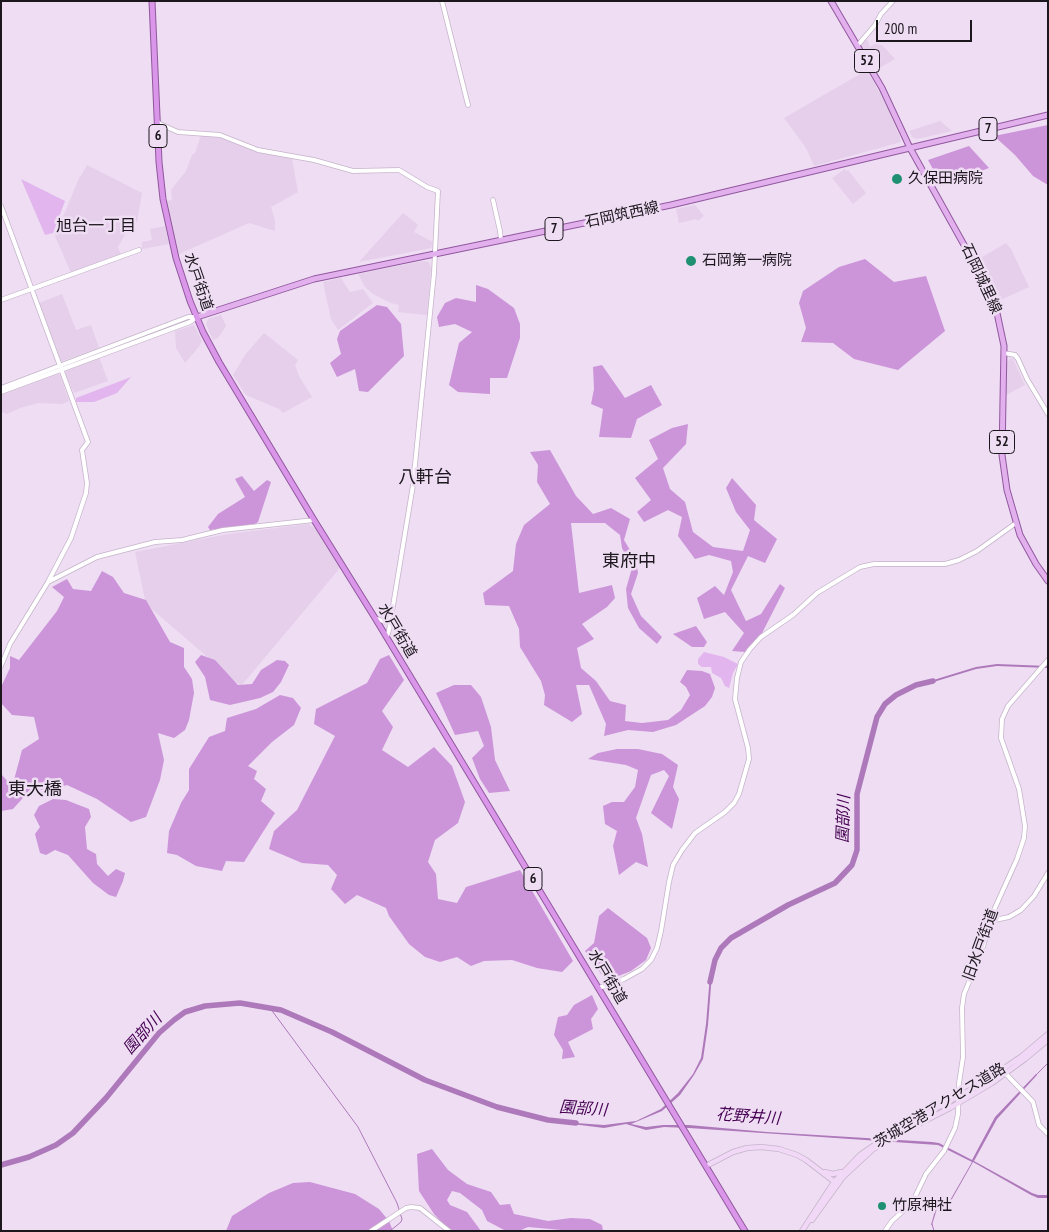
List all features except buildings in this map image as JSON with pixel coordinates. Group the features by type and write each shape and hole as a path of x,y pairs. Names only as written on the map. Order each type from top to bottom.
{"highway":[{"name":"水戸街道","path":"152,1 160,174 168,226 176,258 197,317 219,362 745,1231"}],"main road":[{"name":"石岡城里線","path":"831,1 886,95 910,148 956,228 998,313 1004,353 1003,465 1009,500 1016,523 1031,555 1048,581"},
{"name":"石岡筑西線","path":"197,317 314,279 669,205 1048,115"},
{"name":"茨城空港アクセス道路","path":"1004,1072 1048,1034"},
{"name":"茨城空港アクセス道路","path":"836,1183 863,1157 878,1146 1004,1072 1048,1040"},
{"name":"茨城空港アクセス道路","path":"804,1231 844,1170 860,1155 884,1137 958,1100"},
{"path":"706,1166 733,1152 761,1147 779,1148 792,1153 819,1169 836,1183"},
{"path":"819,1169 833,1174 844,1170"}],"street":[{"path":"442,1 468,105"},
{"path":"858,45 893,1"},
{"path":"157,121 173,131 220,135 258,150 314,160 353,171 395,169 438,191 434,273 413,486 391,618 386,637"},
{"path":"493,200 501,240"},
{"path":"1,206 88,442 82,450 87,484 84,500 71,538 48,582 2,657 1,666"},
{"path":"1,300 139,250"},
{"path":"1,388 190,322 197,317"},
{"path":"1004,353 1015,355 1018,359 1027,379 1048,414"},
{"path":"1,392 60,368"},
{"path":"48,582 97,558 155,542 182,540 223,530 314,520"},
{"path":"599,988 630,976 642,969 651,960 662,931 668,882 673,865 695,833 725,812 734,803 739,794 749,759 748,748 734,699 736,678 741,662 750,649 761,637 793,615 817,593 860,567 874,564 945,564 959,560 977,551 1016,523"},
{"path":"375,618 385,622 391,618"},
{"name":"旧水戸街道","path":"885,1231 892,1221 912,1203 926,1174 944,1151 955,1128 963,1057 962,1002 981,953 997,901 1021,850 1025,833 1019,789 1002,738 1002,719 1008,706 1047,661"},
{"path":"990,921 1009,917 1021,910 1034,896 1048,873"},
{"path":"1004,1072 1033,1102 1039,1125 1048,1134"},
{"path":"372,1231 406,1208 411,1207 420,1208 449,1231"}],"shaded area":[{"path":"867,39 870,47 875,44 882,45 895,59 874,71 860,46"},
{"path":"867,70 888,108 901,142 814,166 806,148 784,118"},
{"path":"940,121 952,131 917,139 912,137 909,131"},
{"path":"1048,125 1048,185 1033,176 1015,155 994,136"},
{"path":"201,135 227,139 255,150 292,159 298,192 271,207 275,221 275,231 249,223 179,254 167,201 172,200 171,190 186,171"},
{"path":"969,146 989,168 942,186 928,160"},
{"path":"87,165 142,193 137,222 132,222 118,247 121,255 71,273 55,236 80,176"},
{"path":"845,169 846,171 848,170 866,193 853,204 832,178"},
{"path":"21,179 65,201 53,233 45,235"},
{"path":"695,205 704,216 698,221 696,219 679,223 676,209"},
{"path":"403,213 418,225 414,232 433,242 431,248 359,262"},
{"path":"165,226 169,244 142,249 142,242 152,240 150,229"},
{"path":"1006,243 1011,249 1029,287 996,302 977,260"},
{"path":"865,259 894,282 926,276 945,331 898,370 854,359 833,343 801,342 806,328 799,303 803,291 839,267"},
{"path":"422,261 429,262 431,268 427,315 398,312 399,305 373,294 365,287 358,274"},
{"path":"341,278 350,292 363,289 373,303 338,330 331,319 323,282"},
{"path":"476,285 488,289 514,308 520,324 520,338 507,378 490,378 490,394 458,392 449,385 459,343 472,332 455,324 439,327 437,317 445,303 456,298 476,302"},
{"path":"62,294 76,330 91,325 99,348 61,361 39,303"},
{"path":"377,305 387,307 401,324 404,356 368,392 359,391 355,369 337,377 330,363 341,354 337,339 340,331"},
{"path":"221,315 226,326 218,338 213,340 206,324 208,319"},
{"path":"194,325 202,341 185,363 176,348 175,331"},
{"path":"264,333 298,360 295,365 299,376 312,397 283,413 279,409 246,395 233,375 245,355"},
{"path":"99,357 108,381 74,393 65,373 67,370"},
{"path":"1011,358 1025,385 1006,395 1007,362"},
{"path":"602,365 625,398 651,385 662,405 637,419 631,438 599,437 603,409 591,404 594,389 593,367"},
{"path":"57,374 60,375 69,401 62,404 38,403 7,414 1,412 1,394"},
{"path":"131,377 117,393 94,402 76,402 76,398"},
{"path":"688,424 686,444 663,468 670,489 685,502 693,532 713,547 743,551 750,530 736,512 726,488 732,478 756,505 754,520 777,539 765,563 748,556 731,590 746,621 761,614 780,584 785,588 756,645 745,652 732,651 744,633 725,612 704,619 697,598 715,586 724,595 733,572 731,561 709,555 695,559 678,536 682,517 668,510 644,522 637,512 651,500 635,478 658,459 649,440 672,428"},
{"path":"550,450 576,496 593,514 611,508 630,519 624,540 636,560 638,573 631,594 641,616 662,637 657,644 639,628 628,608 626,589 632,568 622,548 620,535 605,523 571,523 579,593 612,585 615,598 607,607 582,624 594,639 577,648 581,668 596,681 610,701 626,705 625,721 642,723 668,720 681,710 690,695 686,687 680,682 687,670 702,671 710,674 715,688 712,697 705,706 676,725 653,732 628,730 604,736 606,724 589,685 576,685 582,714 572,722 544,705 545,695 541,681 520,647 519,629 509,606 485,605 483,593 513,571 516,544 524,525 550,504 537,482 538,465 530,452"},
{"path":"242,476 254,491 267,480 271,482 258,522 210,530 208,527 218,514 245,497 235,479"},
{"path":"308,524 316,529 340,568 241,686 146,604 135,552 228,534"},
{"path":"102,571 113,577 124,593 146,600 170,642 184,648 184,667 192,679 194,693 189,720 185,730 174,738 158,733 164,760 160,780 146,817 131,822 97,799 67,785 49,790 31,789 13,809 1,811 1,774 11,785 22,750 39,739 34,717 12,715 1,703 1,687 10,668 10,656 19,660 57,611 64,597 52,587 67,579 73,589 91,591"},
{"path":"696,626 707,642 704,647 692,647 673,634"},
{"path":"704,652 724,657 738,664 733,673 729,688 725,686 721,678 712,673 711,667 702,667 698,664 698,659"},
{"path":"201,655 215,660 238,685 252,684 261,670 277,660 285,661 289,665 281,682 273,692 260,698 230,705 210,700 205,677 195,662"},
{"path":"389,655 404,680 382,711 393,727 382,750 408,767 434,747 452,766 465,802 458,823 435,840 428,862 436,874 438,899 457,903 466,887 520,870 573,961 562,972 537,968 512,960 484,961 471,966 457,957 440,962 425,957 409,944 389,916 386,908 357,895 345,904 331,889 337,875 328,865 302,863 269,849 274,831 297,810 335,736 314,724 316,709 367,683 380,659"},
{"path":"997,664 1048,666 1048,668 997,666 976,669 927,684 927,682 976,667"},
{"path":"454,685 471,685 481,697 491,727 495,760 510,791 489,793 480,779 472,758 484,746 478,731 455,735 436,693"},
{"path":"280,695 293,698 301,708 294,725 272,742 248,766 257,771 254,779 266,789 261,801 275,813 244,862 226,861 222,871 196,866 177,855 167,853 169,831 189,790 189,769 209,737 225,731 227,718 256,709"},
{"path":"617,749 638,749 662,754 678,765 673,787 679,799 672,829 651,813 669,776 664,770 651,775 636,818 642,834 648,867 636,862 619,875 613,846 617,831 605,824 603,806 612,802 624,802 635,787 638,770 626,765 588,759 598,753"},
{"path":"53,799 66,800 89,809 91,817 85,827 87,849 96,854 97,864 108,876 116,869 125,873 116,897 109,895 93,883 68,855 55,850 46,855 40,853 35,834 40,827 34,815 39,806"},
{"path":"608,908 647,938 651,948 646,960 631,971 606,981 585,951 594,943 599,916"},
{"path":"712,973 703,1059 680,1095 662,1111 631,1124 646,1127 689,1125 767,1132 932,1142 939,1143 972,1160 995,1117 1036,1074 997,1119 974,1161 1032,1193 1048,1195 1048,1198 1038,1198 1031,1195 973,1162 948,1206 939,1202 931,1225 938,1200 948,1204 972,1162 938,1145 689,1128 664,1127 646,1130 626,1124 604,1128 548,1121 604,1125 636,1121 661,1109 678,1093 693,1074 701,1058 710,975"},
{"path":"592,995 598,1009 591,1019 593,1029 568,1042 575,1057 562,1059 563,1050 554,1035 558,1017 567,1015 574,1005"},
{"path":"432,1149 448,1170 467,1184 491,1192 500,1205 510,1204 514,1214 548,1221 571,1218 590,1219 602,1225 603,1231 572,1231 528,1227 519,1231 506,1231 487,1221 482,1210 460,1193 452,1191 447,1200 450,1205 467,1212 481,1231 450,1231 434,1214 419,1191 417,1154"},
{"path":"310,1182 355,1194 379,1209 389,1221 393,1231 226,1231 232,1216 269,1193 293,1183"}],"waterway":[{"name":"園部川","path":"710,982 715,960 721,948 731,938 788,905 835,883 852,865 857,850 857,794 877,717 885,704 896,695 916,685 933,681"},
{"name":"園部川","path":"1,1165 29,1157 56,1145 73,1133 106,1098 159,1033 185,1012 205,1006 240,1003 281,1010 332,1032 425,1080 497,1107 548,1120 576,1123"},
{"path":"270,1008 358,1127 397,1203 402,1219 390,1231"},
{"path":"1036,1075 1048,1063"},
{"path":"932,1224 934,1231"}],"place":[{"name":"久保田病院","path":"897,179"},
{"name":"石岡第一病院","path":"691,261"},
{"name":"竹原神社","path":"882,1206"}],"district":[{"name":"旭台一丁目","path":"96,226"},
{"name":"八軒台","path":"425,478"},
{"name":"東府中","path":"629,562"},
{"name":"東大橋","path":"35,790"}],"water label":[{"name":"花野井川","path":"748,1117"}]}
